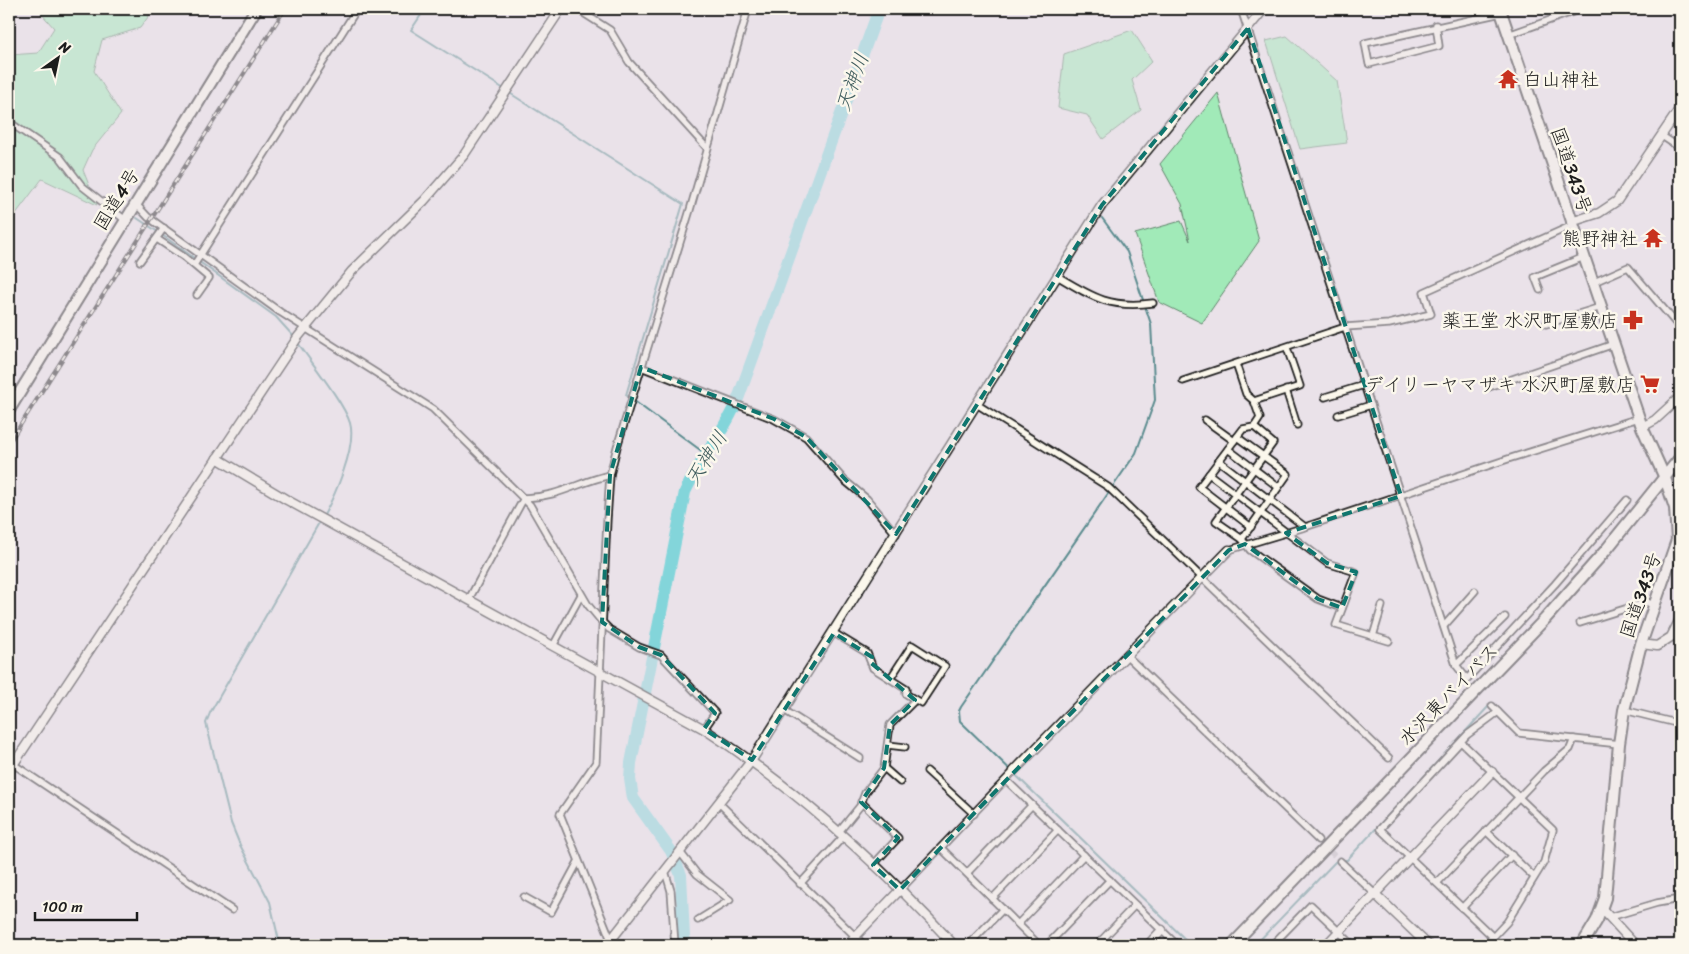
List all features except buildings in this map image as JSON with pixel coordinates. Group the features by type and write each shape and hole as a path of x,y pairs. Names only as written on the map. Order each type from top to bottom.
{"highway":[{"name":"国道4号","path":"9,410 124,219 256,9"},
{"name":"国道343号","path":"1500,11 1640,422 1665,478 1675,508 1677,540 1641,644 1624,710 1618,744 1606,913 1582,945"},
{"name":"水沢東バイパス","path":"1232,945 1545,619 1606,550 1680,458"}],"street":[{"path":"198,259 357,9"},
{"path":"232,910 11,768 305,328 352,271 424,201 464,155 561,9"},
{"path":"577,9 610,30 630,62 707,148"},
{"path":"609,943 560,814 596,762 610,475 748,9"},
{"path":"1241,9 1456,665 1467,679 1555,584 1627,500"},
{"path":"609,943 752,760 834,633 1093,218 1122,178 1264,9"},
{"path":"1508,35 1581,9"},
{"path":"1436,25 1439,46 1369,64 1364,43 1436,25 1500,11"},
{"path":"1182,381 1287,348 1345,327 1389,324 1431,314 1424,292 1599,212 1617,200 1680,108"},
{"path":"9,122 60,157 82,186 124,219"},
{"path":"1662,136 1680,148"},
{"path":"135,203 160,234 433,408 524,498 546,531 581,594 608,629 639,647 661,655 715,713 704,729"},
{"path":"160,234 198,259 209,278 197,295"},
{"path":"140,261 160,234"},
{"path":"1540,290 1535,277 1584,258"},
{"path":"1592,283 1628,267 1680,328"},
{"path":"1057,276 1096,299 1132,306 1153,303"},
{"path":"1546,324 1601,306"},
{"path":"1489,387 1614,344"},
{"path":"1254,401 1300,386 1287,348"},
{"path":"1236,364 1246,394 1254,401 1260,418 1254,427 1243,429 1199,487 1251,527"},
{"path":"641,367 774,419 806,437 844,480 867,499 896,534"},
{"path":"1325,397 1364,385"},
{"path":"1286,390 1297,425"},
{"path":"847,945 1229,550 1243,542 1286,533 1511,458 1640,422 1655,420 1680,397"},
{"path":"978,404 1114,492 1389,758"},
{"path":"1338,415 1371,404"},
{"path":"1205,420 1288,474 1260,512 1243,542"},
{"path":"1254,427 1273,443 1244,480 1216,521 1243,542 1250,550 1318,599 1342,608"},
{"path":"1228,449 1278,487"},
{"path":"218,458 287,500 704,729 752,760 808,804 900,890 954,945"},
{"path":"1219,461 1305,527"},
{"path":"1209,474 1327,562 1356,572 1336,625 1389,641"},
{"path":"524,498 545,498 588,480 610,475"},
{"path":"469,599 524,498"},
{"path":"1444,626 1475,591"},
{"path":"554,646 581,594"},
{"path":"1580,623 1647,602 1654,606"},
{"path":"1373,636 1382,606"},
{"path":"1456,665 1505,617"},
{"path":"1641,644 1657,646 1664,642 1671,637 1680,619"},
{"path":"834,633 866,653 873,668 890,679 906,689 906,694 921,703 945,666 912,645 890,679"},
{"path":"1126,655 1318,840"},
{"path":"800,884 840,835 865,793 884,768 890,725 915,700"},
{"path":"1492,706 1519,734 1618,744"},
{"path":"784,710 860,758"},
{"path":"1624,710 1680,724"},
{"path":"1493,937 1380,829 1461,742 1498,712"},
{"path":"1437,883 1518,797 1570,749 1574,739"},
{"path":"1461,742 1553,830 1544,862 1507,922 1484,945"},
{"path":"888,745 906,747"},
{"path":"884,768 900,782"},
{"path":"927,771 974,814"},
{"path":"1326,945 1492,772"},
{"path":"1006,780 1177,945"},
{"path":"861,802 898,838 873,865"},
{"path":"718,803 864,945"},
{"path":"967,873 1032,805"},
{"path":"992,899 1058,830"},
{"path":"1486,831 1534,877"},
{"path":"941,848 1039,945"},
{"path":"680,852 697,874 730,900 698,920"},
{"path":"1018,924 1084,855"},
{"path":"1462,908 1512,855"},
{"path":"1340,861 1428,945"},
{"path":"524,897 551,912 578,862"},
{"path":"664,871 671,891 675,945"},
{"path":"1047,945 1110,880"},
{"path":"1606,913 1680,899"},
{"path":"1097,945 1135,905"},
{"path":"1272,945 1310,905 1353,945"},
{"path":"968,945 1003,909"},
{"path":"1606,913 1635,945"},
{"path":"1148,945 1162,930"}],"highlighted area":[{"path":"1248,28 1401,496 1286,533 1327,563 1356,572 1342,608 1318,599 1245,544 1229,550 900,890 873,865 898,838 861,802 884,768 890,725 915,700 870,662 872,657 834,633 752,760 704,729 715,713 661,655 639,647 602,622 610,475 641,367 774,419 806,437 896,534 1102,205"}],"green space":[{"path":"43,9 154,9 140,28 102,40 94,71 121,114 92,150 83,170 97,205 42,179 9,223 9,55 38,53 54,28 40,12"},
{"path":"1132,30 1152,61 1132,80 1141,110 1103,139 1087,115 1058,108 1064,54"},
{"path":"1287,36 1337,81 1347,143 1300,149 1266,41"},
{"path":"1218,93 1259,241 1202,323 1159,302 1135,234 1181,221 1190,241 1182,204 1160,164"}],"waterway":[{"path":"425,9 411,30 504,89"},
{"name":"天神川","path":"687,945 684,937 681,875 671,851 633,798 630,779 631,763 685,492 698,467 727,421 739,396 879,9"},
{"path":"508,92 683,204 626,395 707,455"},
{"path":"137,218 158,232"},
{"path":"1102,218 1127,252 1151,324 1155,400 1136,453 961,707 959,711 960,721 1191,945"},
{"path":"162,235 276,317 294,337"},
{"path":"298,343 334,394 350,423 350,445 343,472 323,517"},
{"path":"280,945 270,902 240,845 231,823 206,723 320,521"},
{"path":"1255,945 1337,860 1347,860 1488,707"}],"tunnel":[{"path":"1318,840 1340,861"}],"railway":[{"path":"9,443 285,9"}],"place":[{"name":"白山神社","path":"1508,79"},
{"name":"熊野神社","path":"1653,238"},
{"name":"薬王堂 水沢町屋敷店","path":"1633,320"},
{"name":"デイリーヤマザキ 水沢町屋敷店","path":"1650,384"}]}
